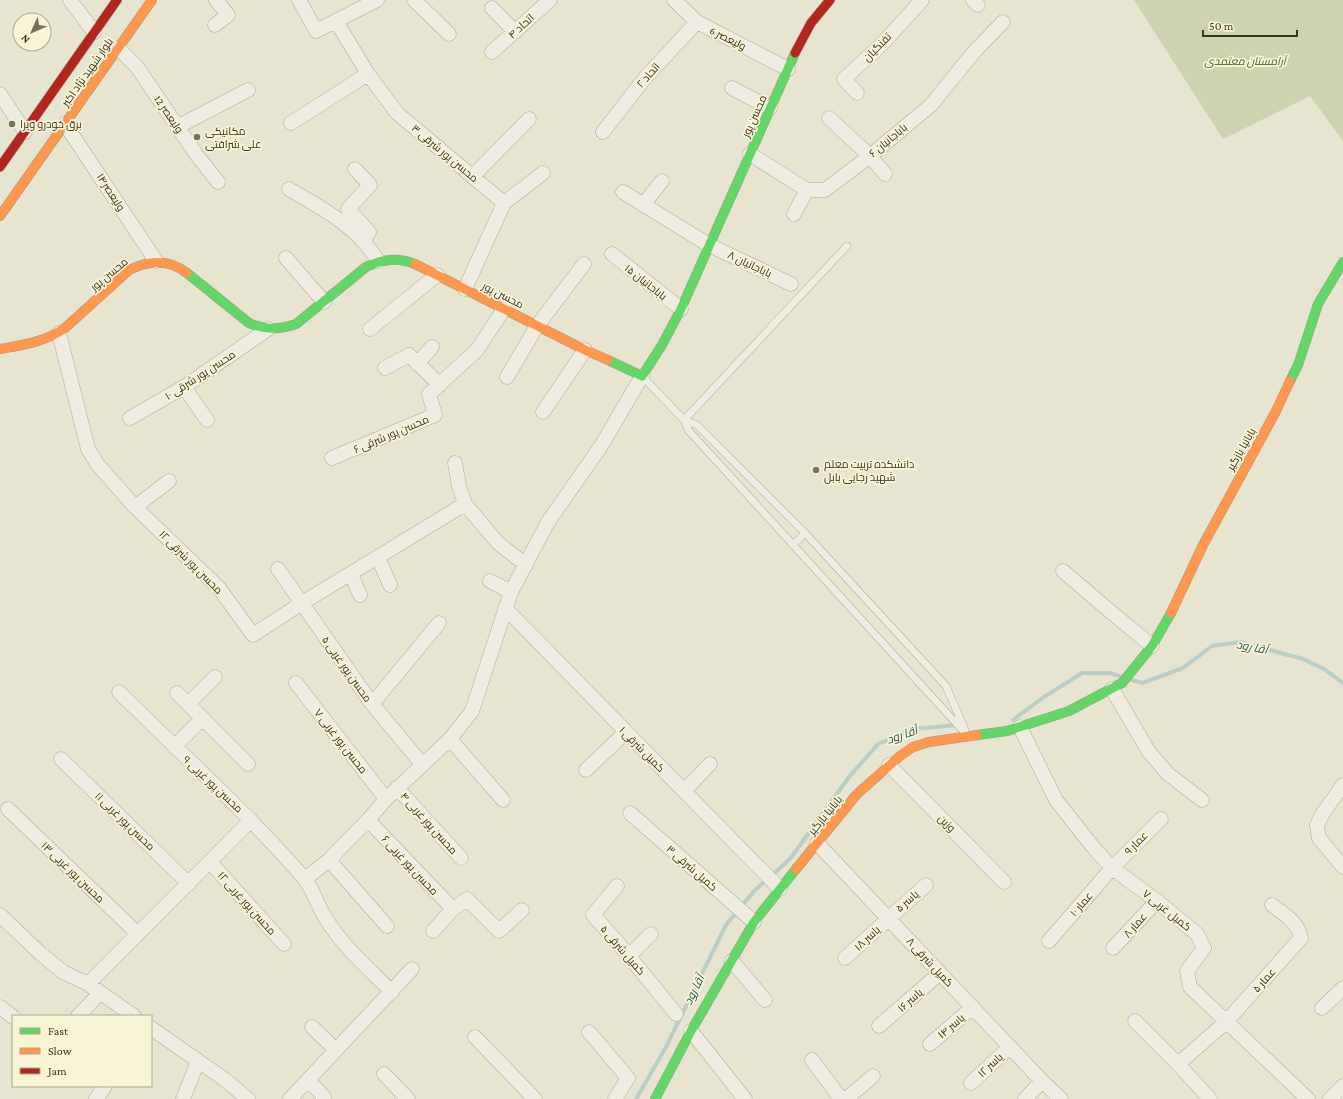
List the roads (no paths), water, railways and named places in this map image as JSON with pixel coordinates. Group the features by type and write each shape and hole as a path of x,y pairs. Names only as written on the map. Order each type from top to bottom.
{"main road":[{"name":"بلوار شهید نژاد اکبر","path":"0,167 116,0"},
{"name":"بلوار شهید نژاد اکبر","path":"0,216 152,0"},
{"name":"محسن پور","path":"0,349 36,343 59,333 129,270 138,265 156,261 167,262 180,268 249,323 258,327 278,330 296,324 366,267 378,261 394,258 403,259 437,275 584,350 642,376 660,349 681,309 788,68 806,32 830,0"},
{"name":"بابانیا بازگیر","path":"655,1099 691,1032 754,922 857,794 889,765 913,747 929,742 1007,731 1069,711 1117,686 1148,651 1174,606 1203,545 1275,413 1298,365 1318,304 1343,262"}],"street":[{"path":"70,0 94,32"},
{"path":"215,25 228,15 216,0"},
{"path":"299,0 316,31 377,0"},
{"path":"414,0 449,34"},
{"name":"اتحاد ۴","path":"492,52 550,0"},
{"name":"ولیعصر 6","path":"674,0 697,22 788,68"},
{"name":"تفنگیان","path":"857,93 844,79 883,43 922,0"},
{"path":"492,8 515,32"},
{"name":"محسن پور شرقی ۳","path":"336,21 368,74 397,113 504,203"},
{"name":"اتحاد ۲","path":"603,132 645,78 697,22"},
{"name":"باباجانیان ۶","path":"807,190 824,190 870,156 931,105 974,52 1003,22"},
{"name":"ولیعصر 12","path":"118,48 137,67 196,154 218,182"},
{"path":"290,124 368,74"},
{"path":"732,88 770,108"},
{"path":"177,127 248,90"},
{"path":"0,94 25,132"},
{"path":"829,118 870,156 885,174"},
{"path":"473,176 529,119"},
{"name":"ولیعصر۱۴","path":"65,124 156,261"},
{"path":"750,154 807,190 794,214"},
{"path":"354,169 370,186 348,209 369,232 364,240"},
{"path":"465,289 504,203 543,174"},
{"path":"643,205 662,181"},
{"path":"288,189 334,216 364,240 378,261"},
{"name":"باباجانیان ۸","path":"623,192 709,245 792,284"},
{"name":"باباجانیان ۱۵","path":"612,254 681,309"},
{"path":"286,258 324,302"},
{"path":"507,377 537,326 584,264"},
{"path":"370,329 437,275"},
{"name":"محسن پور شرقی ۶","path":"332,458 435,415 429,394 477,350 504,309"},
{"name":"محسن پور شرقی ۱۰","path":"130,418 184,387 268,329"},
{"name":"محسن پور شرقی ۱۲","path":"59,333 88,449 98,465 135,506 219,588 253,635 302,603 465,504"},
{"path":"417,364 432,347"},
{"path":"543,412 584,350"},
{"path":"385,368 409,355 440,385"},
{"path":"305,879 329,860 397,788 450,739 472,711 512,592 548,522 601,446 642,376"},
{"path":"184,387 207,420"},
{"path":"455,463 459,486 465,504 498,543 526,565"},
{"path":"135,506 169,481"},
{"path":"378,557 390,585"},
{"name":"محسن پور غربی ۵","path":"278,569 372,704 422,764"},
{"path":"1063,571 1111,612 1148,651"},
{"path":"351,574 360,594"},
{"path":"490,581 512,592"},
{"name":"کمیل شرقی ۱","path":"506,608 780,889"},
{"path":"372,704 439,623"},
{"path":"188,704 215,677"},
{"name":"محسن پور غربی ۷","path":"296,683 386,799"},
{"path":"1117,686 1149,752 1168,774 1202,800"},
{"name":"محسن پور غربی ۹","path":"119,692 251,820 305,879 325,918 347,947 392,992"},
{"path":"177,693 248,764"},
{"path":"174,747 203,718"},
{"name":"کمیل غربی ۷","path":"1020,727 1056,800 1093,847 1112,868 1157,901 1197,934 1204,948 1187,971 1190,986 1308,1099"},
{"path":"586,770 626,732"},
{"path":"450,739 503,800"},
{"name":"محسن پور غربی ۱۱","path":"61,759 188,884"},
{"path":"684,791 710,764"},
{"name":"وزین","path":"889,765 1004,882"},
{"path":"1343,785 1316,825 1319,838 1343,867"},
{"name":"محسن پور غربی ۴","path":"397,788 461,858"},
{"name":"محسن پور غربی ۱۳","path":"8,809 138,934"},
{"name":"کمیل شرقی ۳","path":"630,813 754,922"},
{"name":"عمار ۹","path":"1112,868 1161,819"},
{"path":"79,1015 94,989 138,934 251,820"},
{"name":"محسن پور غربی ۶","path":"368,820 452,909"},
{"name":"کمیل شرقی ۸","path":"818,843 1042,1081 1061,1099"},
{"path":"329,860 387,926"},
{"name":"محسن پور غربی ۱۲","path":"210,862 284,944"},
{"name":"عمار ۱۰","path":"1049,941 1112,868"},
{"name":"یاسر ۵","path":"888,918 926,885"},
{"name":"کمیل شرقی ۵","path":"617,886 593,915 629,956 676,1014"},
{"path":"434,931 452,909 467,898 499,931 522,910"},
{"name":"عمار ۸","path":"1113,948 1157,901"},
{"name":"عمار ۵","path":"1178,1064 1226,1022 1301,938 1300,931 1294,922 1272,904"},
{"path":"0,915 41,954 63,972 94,989 133,1015"},
{"name":"یاسر ۱۸","path":"845,958 888,918"},
{"path":"629,956 651,934"},
{"path":"732,960 765,1000"},
{"path":"290,1099 412,969"},
{"name":"یاسر ۱۶","path":"880,1026 940,973"},
{"path":"1322,1008 1343,988"},
{"path":"0,1007 12,1016"},
{"name":"یاسر ۱۴","path":"930,1044 972,1007"},
{"path":"1135,1021 1210,1099"},
{"path":"312,1027 336,1050"},
{"path":"152,1029 224,1079 248,1099"},
{"path":"589,1032 628,1078 615,1099"},
{"path":"691,1032 745,1099"},
{"path":"475,1037 535,1099"},
{"name":"یاسر ۱۲","path":"971,1083 1010,1047"},
{"path":"812,1060 841,1099"},
{"path":"183,1099 198,1061"},
{"path":"384,1074 404,1098"},
{"path":"846,1099 873,1076"},
{"path":"308,1080 324,1097"},
{"path":"1025,1099 1042,1081"},
{"path":"1330,1099 1343,1086"},
{"path":"96,1099 104,1087"}],"lane":[{"path":"684,420 847,246"},
{"path":"642,376 684,420 690,431 968,736"},
{"path":"684,420 697,425 805,533 946,686 968,736"},
{"path":"793,545 805,533"}],"waterway":[{"name":"آقا رود","path":"1132,680 1142,683 1183,668 1212,646 1240,642 1303,659 1324,669 1343,683"},
{"name":"آقا رود","path":"1013,720 1044,697 1082,673 1110,673 1119,676"},
{"name":"آقا رود","path":"636,1099 665,1049 726,925 755,890 790,859 849,777 878,744 913,729 958,725"}],"place":[{"name":"برق خودرو ویرا","path":"12,124"},
{"name":"مکانیکی علی شرافتی","path":"197,137"},
{"name":"دانشکده تربیت معلم شهید رجایی بابل","path":"816,470"}],"park label":[{"name":"آرامستان معتمدی","path":"1245,61"}]}
